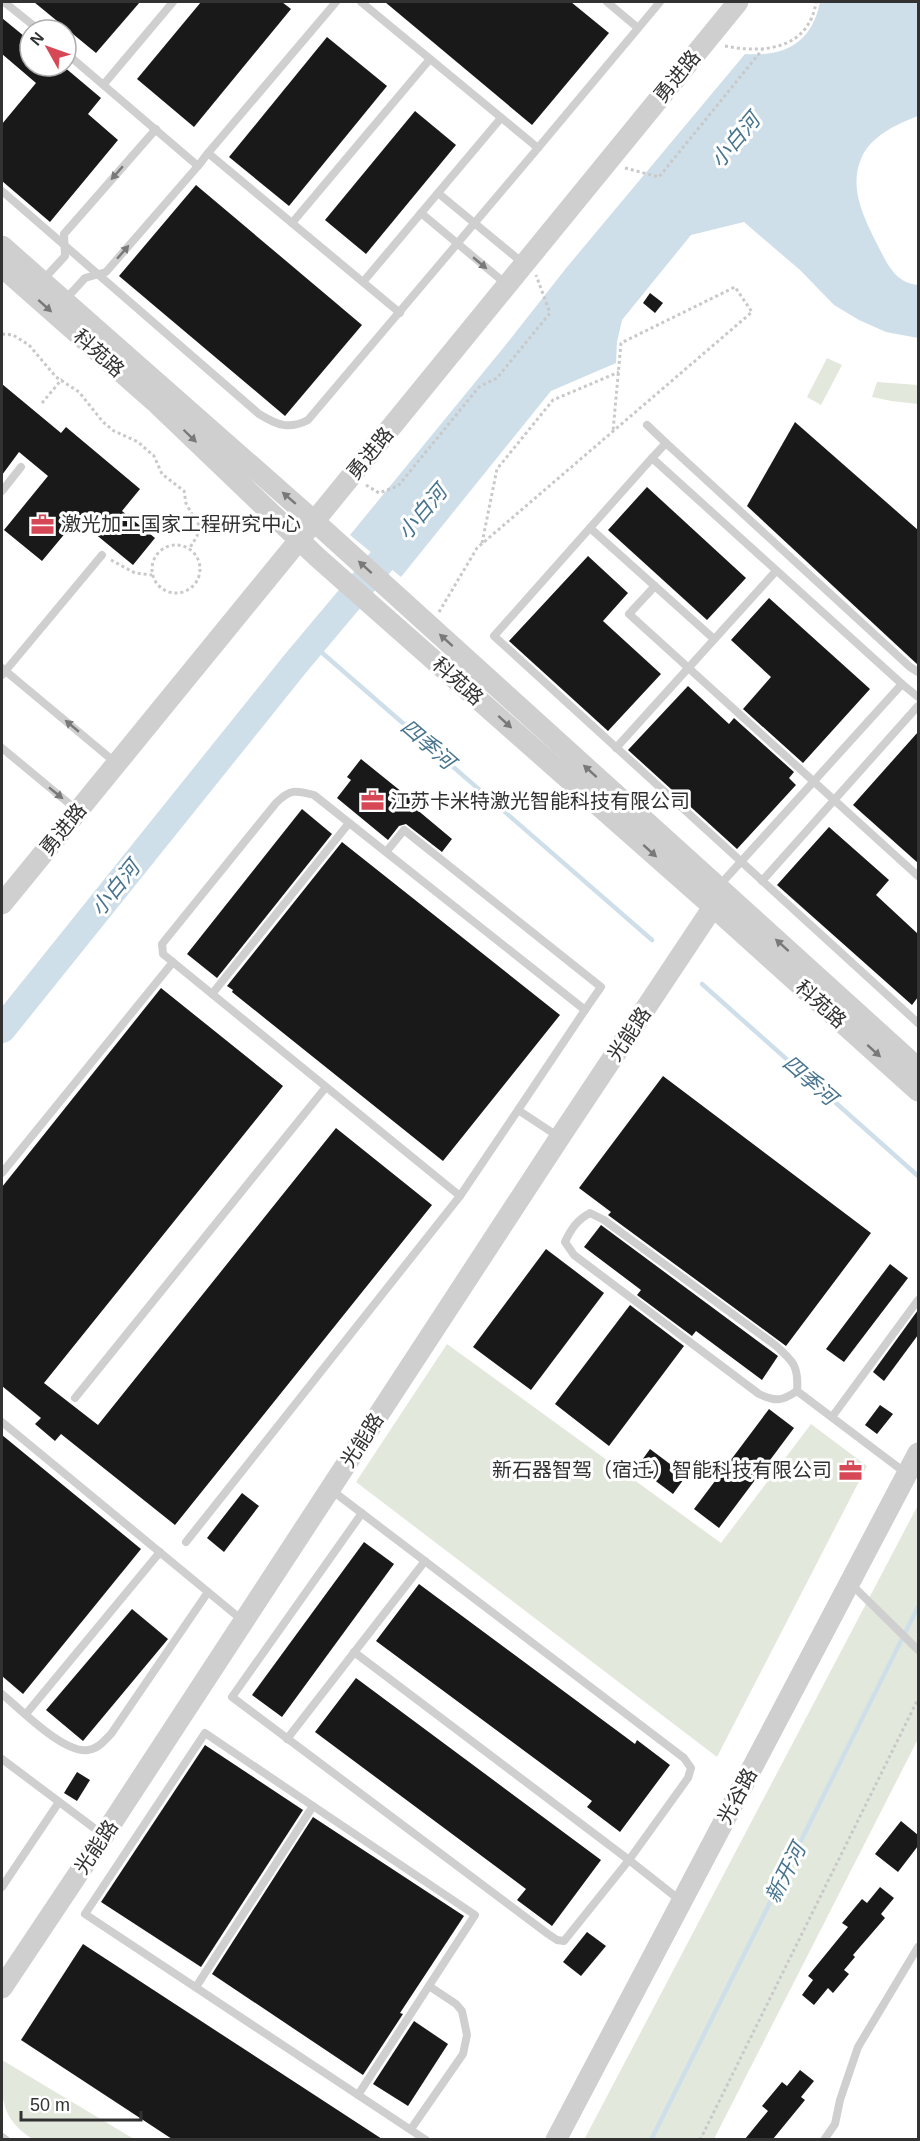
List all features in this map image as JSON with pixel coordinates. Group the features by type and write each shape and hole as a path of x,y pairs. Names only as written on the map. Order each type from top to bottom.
{"street":[{"name":"勇进路","path":"2,904 738,2"},
{"name":"科苑路","path":"2,246 431,626 718,895 918,1091"},
{"name":"科苑路","path":"2,267 153,401 317,557 718,895 918,1068"},
{"name":"光能路","path":"2,1988 718,895"},
{"name":"光谷路","path":"555,2139 918,1454"}],"lane":[{"path":"4,2 24,18"},
{"path":"104,84 173,2"},
{"path":"64,301 85,278 106,272 336,2"},
{"path":"361,2 538,148"},
{"path":"607,2 638,28"},
{"path":"2,191 242,402 274,424 287,427 297,425 308,420 400,313 660,2"},
{"path":"292,223 430,59"},
{"path":"78,63 198,166"},
{"path":"363,282 501,118"},
{"path":"42,281 64,256 64,234 156,129"},
{"path":"208,153 400,313"},
{"path":"438,193 524,264"},
{"path":"421,213 507,285"},
{"path":"647,425 918,672"},
{"path":"666,443 494,636 918,1023"},
{"path":"652,459 918,697"},
{"path":"2,491 21,466"},
{"path":"590,528 714,639"},
{"path":"102,555 3,671 117,763"},
{"path":"616,748 776,571"},
{"path":"655,586 629,614 918,876"},
{"path":"718,895 741,862 902,684"},
{"path":"762,881 918,706"},
{"path":"2,748 78,811"},
{"path":"460,1196 163,954 162,944 276,803 287,793 299,791 314,795 585,1010"},
{"path":"212,994 349,823"},
{"path":"186,1542 460,1196 601,987 404,830 386,852"},
{"path":"2,1173 173,962"},
{"path":"75,1398 326,1087"},
{"path":"518,1110 560,1137"},
{"path":"590,1213 604,1220 775,1345 792,1361 798,1374 797,1391 784,1400 769,1399 759,1394 574,1255 565,1242 570,1230 582,1217 590,1213"},
{"path":"832,1417 918,1300"},
{"path":"797,1391 907,1475"},
{"path":"2,1422 244,1621"},
{"path":"330,1489 362,1513 424,1561 684,1758 691,1768 688,1778 629,1860 564,1941 557,1940 231,1697 362,1513"},
{"path":"26,1714 160,1552"},
{"path":"287,1739 424,1561"},
{"path":"850,1582 918,1650"},
{"path":"2,1694 63,1744 76,1750 98,1747 111,1734 208,1592"},
{"path":"354,1652 681,1901"},
{"path":"358,2095 475,1915 205,1733 85,1914 358,2095 426,2139"},
{"path":"2,1759 104,1835"},
{"path":"2,1887 59,1802"},
{"path":"196,1987 313,1806"},
{"path":"824,2139 836,2124 840,2100 858,2047 918,1947"},
{"path":"411,2129 463,2054 467,2035 462,2011 456,2004 429,1986"},
{"path":"2,2137 6,2139"}],"path":[{"path":"706,42 745,50 762,50 782,45 800,33 812,20 816,2"},
{"path":"638,171 659,177 762,50"},
{"path":"431,626 477,548 752,312 735,286 621,343 613,431"},
{"path":"379,493 398,486 479,387 497,378 550,313 543,290"},
{"path":"2,334 13,334 29,345 56,377 79,392 103,422 114,431 138,442 154,456 162,474 184,491 187,507 199,522 200,530 189,549"},
{"path":"482,544 497,469 553,400 619,372"},
{"path":"42,403 62,379"},
{"path":"174,545 189,549 195,554 200,569 199,577 190,589 183,592 168,592 161,588 153,575 155,559 166,547 174,545"},
{"path":"102,555 135,573 153,575"},
{"path":"700,2139 918,1698"}],"shaded area":[{"path":"827,358 842,365 821,405 807,397"},
{"path":"877,382 918,385 918,404 872,397"},
{"path":"447,1344 721,1543 811,1424 867,1466 717,1757 356,1482"},
{"path":"918,1505 918,1739 714,2139 584,2140"},
{"path":"2,2060 134,2139 34,2140 15,2124 5,2106"}],"water":[{"path":"820,2 918,2 918,116 877,137 861,159 856,181 862,212 887,263 897,276 918,285 918,338 886,332 834,305 800,270 744,222 691,235 622,320 617,342 616,363 551,391 401,577 350,535 567,267 745,54 773,53 795,44 811,27"}],"building":[{"path":"34,2 140,2 96,53 78,38 78,18 53,18"},
{"path":"201,2 282,2 291,9 194,127 137,79"},
{"path":"385,2 571,2 609,33 532,125"},
{"path":"2,18 18,31 18,68 2,54"},
{"path":"327,37 387,86 289,206 229,157"},
{"path":"30,78 77,78 101,98 88,114 118,140 50,222 2,181 2,124 36,83"},
{"path":"415,111 456,145 366,254 325,220"},
{"path":"196,185 362,325 285,416 119,276"},
{"path":"650,293 663,303 655,313 643,303"},
{"path":"2,384 61,433 66,427 140,489 122,511 155,538 133,565 77,519 42,561 4,530 48,476 19,452 2,475"},
{"path":"795,422 918,530 918,665 747,506"},
{"path":"647,487 746,578 707,620 608,530"},
{"path":"588,556 628,593 603,621 661,674 608,731 509,641"},
{"path":"769,598 870,689 803,763 743,709 771,677 731,640"},
{"path":"688,686 729,724 734,718 794,772 789,778 796,785 737,849 628,750"},
{"path":"918,732 918,863 853,805"},
{"path":"361,759 418,805 415,808 452,839 442,852 406,824 399,826 388,840 337,798 351,780 347,777"},
{"path":"302,809 332,834 217,978 187,954"},
{"path":"829,827 889,880 876,895 918,934 918,997 912,1005 777,885"},
{"path":"342,842 560,1015 443,1161 227,986"},
{"path":"161,988 283,1086 44,1383 98,1425 336,1128 432,1205 175,1525 61,1434 55,1441 35,1424 41,1418 2,1386 2,1187"},
{"path":"663,1076 871,1233 786,1346 608,1215 611,1212 579,1188"},
{"path":"601,1225 778,1356 762,1380 696,1331 692,1336 637,1295 641,1290 584,1247"},
{"path":"546,1249 604,1293 531,1390 473,1347"},
{"path":"890,1264 908,1278 844,1362 826,1349"},
{"path":"630,1305 684,1346 609,1446 555,1404"},
{"path":"918,1310 918,1335 884,1381 873,1372"},
{"path":"880,1405 893,1414 877,1434 865,1425"},
{"path":"769,1409 794,1428 719,1528 694,1509"},
{"path":"2,1435 141,1549 23,1694 2,1676"},
{"path":"650,1449 686,1476 673,1494 637,1467"},
{"path":"242,1493 259,1506 224,1552 207,1538"},
{"path":"364,1542 394,1564 282,1717 252,1695"},
{"path":"419,1584 635,1744 637,1740 670,1765 620,1832 587,1807 592,1801 376,1641"},
{"path":"132,1609 168,1639 83,1741 46,1710"},
{"path":"356,1678 601,1860 552,1926 517,1900 526,1889 315,1732"},
{"path":"205,1745 303,1810 201,1967 101,1902"},
{"path":"77,1772 90,1780 77,1801 64,1793"},
{"path":"313,1817 464,1916 400,2013 403,2014 363,2075 212,1974"},
{"path":"901,1821 918,1835 918,1846 898,1872 875,1854"},
{"path":"880,1887 894,1898 881,1914 885,1918 853,1955 855,1957 844,1970 849,1974 833,1993 828,1988 814,2005 802,1995 813,1980 808,1976 848,1927 842,1923 862,1899 867,1903"},
{"path":"587,1932 606,1946 581,1976 563,1962"},
{"path":"83,1944 382,2139 172,2139 21,2040"},
{"path":"414,2021 448,2044 408,2106 373,2084"},
{"path":"800,2070 814,2081 801,2097 805,2100 773,2139 745,2139 768,2111 762,2106 782,2082 787,2086"}],"waterway":[{"name":"小白河","path":"2,1029 295,664 405,533"},
{"name":"四季河","path":"312,644 652,940"},
{"name":"四季河","path":"702,984 918,1176"},
{"name":"新开河","path":"651,2140 918,1607"}],"place":[{"name":"激光加工国家工程研究中心","path":"43,524"},
{"name":"江苏卡米特激光智能科技有限公司","path":"372,801"},
{"name":"新石器智驾（宿迁）智能科技有限公司","path":"850,1470"}]}
